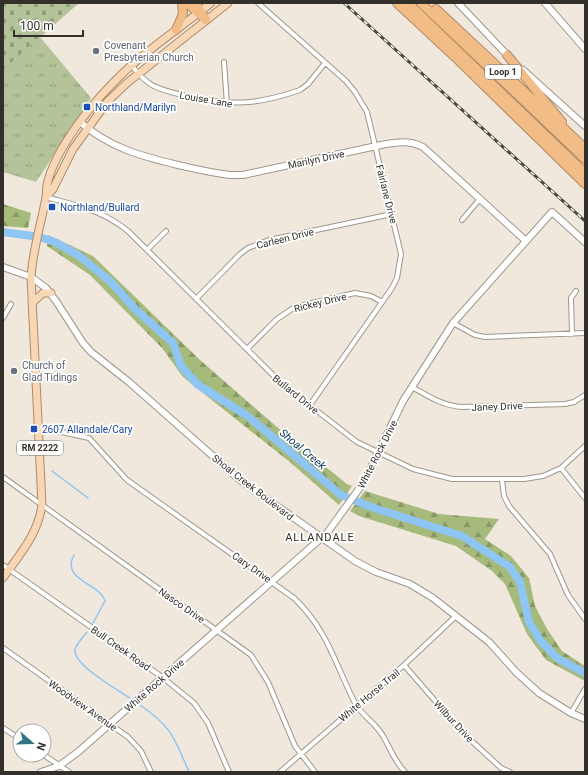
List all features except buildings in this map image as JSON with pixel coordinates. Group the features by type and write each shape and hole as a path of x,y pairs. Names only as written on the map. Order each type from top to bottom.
{"highway":[{"path":"176,30 183,14 182,3"},
{"path":"187,3 199,12 206,20"},
{"path":"196,3 199,12"},
{"path":"422,3 584,158"},
{"name":"Loop 1","path":"430,3 585,148"},
{"path":"402,4 585,173"},
{"name":"Loop 1","path":"402,4 585,184"},
{"path":"507,55 576,140"},
{"path":"567,156 585,177"}],"main road":[{"name":"RM 2222","path":"3,578 6,567 37,529 42,505 40,427 31,277 33,252 46,197 47,184 59,157 80,122 103,93 132,66 211,3"},
{"name":"RM 2222","path":"46,197 53,189 66,160 87,128 107,102 138,74 228,3"},
{"path":"32,303 43,293 51,293"}],"street":[{"name":"Fairlane Drive","path":"258,3 346,82 362,102 367,112 401,254 397,278 310,405"},
{"path":"458,3 507,55 585,126"},
{"path":"545,3 585,49"},
{"path":"224,62 227,104"},
{"name":"Louise Lane","path":"132,66 145,82 157,88 227,104 251,102 300,90 308,84 325,63"},
{"name":"Marilyn Drive","path":"80,122 87,128 125,150 150,158 230,175 243,175 375,146 404,141 414,142 423,147 479,200 526,241"},
{"name":"Bullard Drive","path":"46,197 110,217 129,232 281,384 357,442 379,453 432,475 452,480 502,480 543,476 561,468 585,446"},
{"path":"462,220 479,200"},
{"name":"White Rock Drive","path":"41,772 60,766 321,539 357,492 379,453 412,387 453,323 552,212 585,242"},
{"name":"Carleen Drive","path":"196,299 240,254 248,248 269,240 392,214"},
{"path":"147,250 166,230"},
{"name":"Shoal Creek Boulevard","path":"3,267 31,277 51,293 83,343 99,360 129,382 240,480 321,539 365,567 416,587 489,642 516,672 539,693 571,713 585,719"},
{"path":"572,334 571,298 576,291"},
{"name":"Rickey Drive","path":"247,349 276,319 295,307 355,293 372,296 382,302"},
{"path":"3,318 11,304"},
{"path":"453,323 475,335 485,336 585,333"},
{"name":"Janey Drive","path":"412,387 450,406 462,407 565,404 574,402 585,395"},
{"name":"Cary Drive","path":"40,427 90,438 127,480 294,598 316,623 327,641 356,705 383,734 394,760 405,772"},
{"path":"561,468 585,498"},
{"name":"Nasco Drive","path":"3,477 244,649 257,662 268,682 295,746 316,772"},
{"path":"502,480 504,496 509,506 550,554 568,595 585,619"},
{"name":"Bull Creek Road","path":"6,567 184,694 202,712 229,772"},
{"name":"White Horse Trail","path":"280,772 404,665 456,616"},
{"name":"Woodview Avenue","path":"3,648 110,724 135,744 145,759 151,772"},
{"name":"Wilbur Drive","path":"404,665 462,732 501,768 510,772"},
{"path":"571,713 585,689"},
{"path":"3,728 12,734"},
{"path":"52,760 69,772"}],"green space":[{"path":"3,3 79,3 3,70"},
{"path":"40,37 91,98 36,182 3,172 3,70"},
{"path":"3,204 31,213 28,228 3,226"},
{"path":"48,235 93,256 200,360 292,440 347,484 352,486 339,505 291,463 183,377 162,348 90,275 47,246"},
{"path":"365,491 439,514 499,519 485,539 511,556 529,578 535,606 547,629 562,651 585,666 585,681 546,660 527,634 505,584 492,571 456,546 359,516 350,511"}],"waterway":[{"name":"Shoal Creek","path":"3,232 39,237 55,242 78,255 111,282 134,308 173,343 181,366 197,384 249,417 341,495 374,508 462,536 510,567 520,582 529,622 540,640 557,658 585,673"},
{"path":"52,471 88,498"},
{"path":"74,555 71,563 72,570 76,576 102,595 105,601 93,623"},
{"path":"87,632 75,650 76,656 89,670 131,699"},
{"path":"140,705 166,727 180,750 189,772"}],"railway":[{"path":"344,3 585,221"}],"place":[{"name":"Covenant Presbyterian Church","path":"96,51"},
{"name":"Northland/Marilyn","path":"87,107"},
{"name":"Northland/Bullard","path":"52,207"},
{"name":"Church of Glad Tidings","path":"14,371"},
{"name":"2607 Allandale/Cary","path":"34,429"}],"district":[{"name":"ALLANDALE","path":"320,537"}]}
